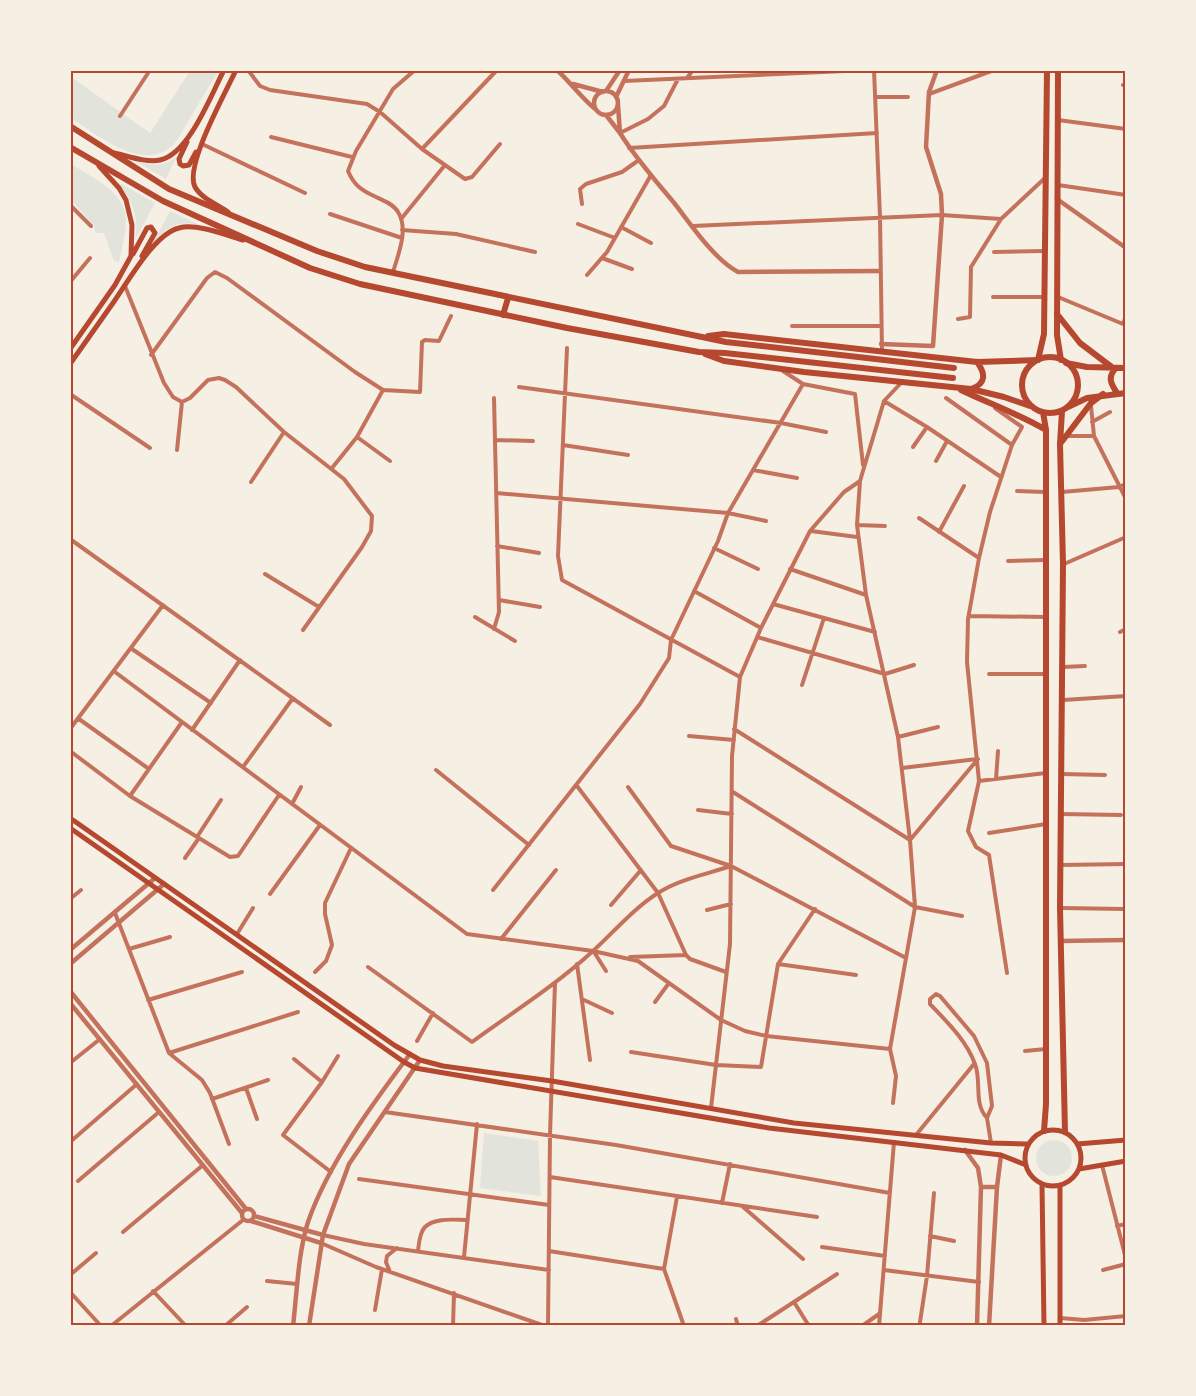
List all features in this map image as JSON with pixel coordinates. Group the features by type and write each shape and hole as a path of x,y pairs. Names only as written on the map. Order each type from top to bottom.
{"main road":[{"path":"224,70 189,138 180,159 182,165 189,165 201,144 236,70"},
{"path":"1030,406 1023,394 1022,382 1026,370 1038,360 1044,334 1047,70"},
{"path":"1058,70 1057,335 1063,361 1074,371 1078,381 1076,397 1065,409 1060,444 1063,564 1060,941 1065,1132"},
{"path":"70,126 169,189 317,251 365,267 726,342 954,368"},
{"path":"110,152 148,160 160,160 172,155 189,138"},
{"path":"201,144 194,168 193,181 196,188 202,195 232,214"},
{"path":"70,147 163,201 310,268 360,284 503,315 699,352 953,378"},
{"path":"98,165 119,188 126,200 132,225 131,256"},
{"path":"70,349 115,285 147,228 153,227 155,233 139,263 70,364"},
{"path":"139,263 171,230 182,227 195,227 248,241"},
{"path":"503,315 508,298"},
{"path":"1057,314 1080,343 1114,368"},
{"path":"702,337 724,334 977,362 1046,358 1087,367 1125,368"},
{"path":"699,352 724,361 780,369 971,389 1004,397 1043,412 1065,409 1087,398 1103,394 1125,393"},
{"path":"971,389 979,386 984,379 982,369 977,362"},
{"path":"1114,368 1110,381 1117,393"},
{"path":"958,389 989,404 1008,410 1046,430"},
{"path":"1060,444 1091,403 1103,394"},
{"path":"1043,412 1046,430 1044,1131"},
{"path":"70,818 420,1060 443,1066 552,1081 794,1123 991,1143 1028,1144"},
{"path":"70,828 415,1068 769,1128 1001,1155 1026,1165"},
{"path":"1044,1131 1065,1132 1077,1143 1080,1152 1079,1169 1068,1182 1051,1186 1042,1184 1029,1173 1026,1165 1028,1144 1044,1131"},
{"path":"1077,1143 1125,1140"},
{"path":"1079,1169 1125,1161"},
{"path":"1042,1184 1044,1326"},
{"path":"1060,1185 1060,1326"}],"street":[{"path":"120,116 150,70"},
{"path":"248,70 260,86 270,90 367,104 380,112 423,149 469,179 500,144"},
{"path":"393,274 402,238 398,211 388,203 362,190 353,182 348,171 352,157 393,89 415,70"},
{"path":"423,149 497,70"},
{"path":"557,70 572,84 583,99 606,115 629,148 728,267 738,272 879,271"},
{"path":"596,110 595,99 605,91 621,70"},
{"path":"620,134 616,97 629,70"},
{"path":"687,79 693,70"},
{"path":"624,81 867,70"},
{"path":"874,70 880,217 882,352"},
{"path":"881,344 933,346 942,215 941,194 926,147 929,94 937,70"},
{"path":"929,94 994,70"},
{"path":"620,134 648,119 664,105 679,79"},
{"path":"572,84 605,91 616,97"},
{"path":"875,97 908,98"},
{"path":"606,115 614,112 618,105"},
{"path":"1058,120 1125,129"},
{"path":"629,148 877,134"},
{"path":"271,137 352,157"},
{"path":"201,144 305,193"},
{"path":"582,204 580,189 586,184 622,172 639,160"},
{"path":"400,219 445,165"},
{"path":"587,275 615,238 651,175"},
{"path":"958,319 970,317 971,267 1001,219 1045,178"},
{"path":"1058,185 1125,195"},
{"path":"1058,199 1125,248"},
{"path":"70,205 91,226"},
{"path":"330,214 402,238"},
{"path":"693,226 942,215 1001,219"},
{"path":"578,224 615,238"},
{"path":"621,227 651,243"},
{"path":"402,230 456,234 535,252"},
{"path":"994,252 1044,251"},
{"path":"70,282 90,258"},
{"path":"602,258 632,269"},
{"path":"70,273 75,277"},
{"path":"151,355 213,273 219,273 383,390 420,392 422,342 441,340 451,316"},
{"path":"125,286 151,355 175,399 182,402 190,398 208,380 219,378 236,387 284,432 344,479 372,516 371,531 362,547 303,630"},
{"path":"1057,296 1123,324 1125,316"},
{"path":"993,297 1044,297"},
{"path":"792,326 880,326"},
{"path":"567,348 558,556 562,580 740,677"},
{"path":"780,369 803,384 855,394 863,469"},
{"path":"893,1104 896,1076 890,1049 915,907 898,737 866,595 857,525 860,481 884,401 901,383"},
{"path":"493,890 640,704 669,658 671,640 728,513 803,384"},
{"path":"519,387 781,423 826,432"},
{"path":"332,468 357,437 383,390"},
{"path":"70,394 150,448"},
{"path":"494,398 499,600 499,612 494,629"},
{"path":"946,398 1012,445"},
{"path":"884,401 927,426 1001,477"},
{"path":"177,450 182,402"},
{"path":"1091,403 1094,436 1125,499"},
{"path":"989,404 1022,427 1012,445 1001,477 979,558 969,616 967,662 979,781 968,831 976,848 989,855 1007,973"},
{"path":"1092,422 1110,412"},
{"path":"913,447 927,426"},
{"path":"251,482 284,432"},
{"path":"1065,436 1094,436"},
{"path":"357,437 390,461"},
{"path":"495,440 533,441"},
{"path":"936,461 947,441"},
{"path":"563,445 628,455"},
{"path":"753,470 797,478"},
{"path":"711,1109 730,944 734,729 740,677 761,628 810,531 844,492 860,481"},
{"path":"1062,492 1119,487 1125,484"},
{"path":"939,531 964,486"},
{"path":"1017,491 1046,492"},
{"path":"496,493 728,513 766,521"},
{"path":"919,518 979,558"},
{"path":"857,525 885,525"},
{"path":"810,531 857,537"},
{"path":"1063,564 1125,537"},
{"path":"70,539 330,725"},
{"path":"497,546 539,553"},
{"path":"714,548 758,569"},
{"path":"1008,561 1046,560"},
{"path":"790,569 866,595"},
{"path":"266,574 319,607"},
{"path":"694,591 761,628"},
{"path":"499,600 540,607"},
{"path":"773,604 875,632"},
{"path":"70,729 115,672 163,605"},
{"path":"969,616 1046,617"},
{"path":"474,617 515,641"},
{"path":"802,685 824,618"},
{"path":"1120,632 1125,629"},
{"path":"757,637 885,674 914,665"},
{"path":"132,649 211,703"},
{"path":"192,730 240,660"},
{"path":"1062,667 1084,666"},
{"path":"115,672 467,934 593,951 641,962 722,1020 745,1031 766,1036 890,1049"},
{"path":"989,674 1046,674"},
{"path":"1062,700 1125,696"},
{"path":"243,767 293,698"},
{"path":"79,719 149,769"},
{"path":"130,796 182,722"},
{"path":"898,737 938,728"},
{"path":"734,729 910,840"},
{"path":"689,735 734,740"},
{"path":"996,779 998,751"},
{"path":"70,752 130,796 230,856 238,856 279,795"},
{"path":"902,768 978,759"},
{"path":"910,840 978,759"},
{"path":"436,770 529,845"},
{"path":"979,781 1046,773"},
{"path":"1061,774 1105,775"},
{"path":"577,786 658,892 686,955 690,959 726,972"},
{"path":"292,804 301,787"},
{"path":"628,787 671,846 731,866 906,958"},
{"path":"732,792 915,907 962,916"},
{"path":"185,858 221,800"},
{"path":"698,810 732,814"},
{"path":"1061,814 1121,815"},
{"path":"989,833 1046,824"},
{"path":"270,894 320,825"},
{"path":"315,972 326,961 332,945 325,914 325,903 351,848"},
{"path":"1060,865 1125,864"},
{"path":"368,967 472,1041 555,982 658,892 731,866"},
{"path":"501,939 556,870"},
{"path":"611,905 641,870"},
{"path":"70,950 155,878"},
{"path":"70,964 164,884"},
{"path":"142,890 149,898"},
{"path":"70,899 81,891"},
{"path":"707,910 731,904"},
{"path":"237,934 253,908"},
{"path":"1060,908 1123,909"},
{"path":"631,1052 716,1065 761,1067 778,964 815,909"},
{"path":"115,913 169,1053 202,1080 212,1099 229,1144"},
{"path":"129,949 170,937"},
{"path":"1060,941 1125,940"},
{"path":"593,951 606,971"},
{"path":"621,957 686,955"},
{"path":"577,964 590,1060"},
{"path":"778,964 856,975"},
{"path":"148,1000 242,972"},
{"path":"252,1219 304,1236 390,1272 546,1326 555,982"},
{"path":"655,1002 669,983"},
{"path":"70,991 244,1211 243,1220"},
{"path":"987,1118 992,1106 985,1058 966,1026 936,994 930,999 930,1004 963,1041 974,1063 979,1108 987,1118 991,1143"},
{"path":"583,999 612,1012"},
{"path":"70,1003 203,1165 244,1211 252,1211 252,1219"},
{"path":"169,1053 298,1012"},
{"path":"417,1041 433,1013"},
{"path":"70,1063 100,1039"},
{"path":"1025,1052 1046,1049"},
{"path":"293,1326 304,1236 330,1172 410,1054"},
{"path":"330,1172 283,1135 338,1056"},
{"path":"294,1059 322,1082"},
{"path":"309,1326 321,1243 349,1164 420,1060"},
{"path":"916,1135 974,1063"},
{"path":"212,1099 268,1080"},
{"path":"70,1142 137,1084"},
{"path":"246,1088 257,1119"},
{"path":"78,1181 159,1112"},
{"path":"385,1112 550,1135 890,1193"},
{"path":"464,1257 477,1124"},
{"path":"879,1326 894,1141"},
{"path":"965,1150 978,1168 981,1187 977,1326"},
{"path":"989,1326 1001,1155"},
{"path":"722,1203 730,1164"},
{"path":"123,1232 203,1165"},
{"path":"1102,1165 1125,1258"},
{"path":"550,1177 817,1217"},
{"path":"358,1179 549,1205"},
{"path":"981,1187 997,1188"},
{"path":"920,1322 927,1276 934,1194"},
{"path":"677,1197 664,1269 684,1326"},
{"path":"742,1206 803,1259"},
{"path":"111,1326 243,1220 252,1219 323,1235 398,1248 549,1270"},
{"path":"418,1251 421,1233 425,1227 441,1220 468,1220"},
{"path":"1118,1226 1125,1224"},
{"path":"930,1236 954,1241"},
{"path":"822,1247 885,1256"},
{"path":"390,1272 386,1262 387,1256 398,1248"},
{"path":"549,1251 664,1269"},
{"path":"70,1275 96,1253"},
{"path":"1103,1270 1125,1264"},
{"path":"375,1310 382,1269"},
{"path":"884,1270 979,1282"},
{"path":"757,1326 837,1274"},
{"path":"267,1281 298,1284"},
{"path":"153,1291 186,1326"},
{"path":"70,1292 101,1326"},
{"path":"453,1326 454,1293"},
{"path":"794,1302 808,1326"},
{"path":"225,1326 247,1307"},
{"path":"862,1326 880,1313"},
{"path":"1060,1318 1084,1320 1125,1316"},
{"path":"736,1319 738,1326"}],"shaded area":[{"path":"190,71 218,71 176,142 164,151 151,155 123,150 71,118 70,76 150,133"},
{"path":"177,156 166,179 135,161 162,164"},
{"path":"71,164 106,186 120,200 126,219 119,262 114,261 104,233 95,233 94,225 71,200"},
{"path":"118,182 155,203 135,240 134,209"},
{"path":"170,211 200,225 183,224 172,227 152,245"},
{"path":"484,1133 538,1141 541,1196 480,1188"},
{"path":"1054,1140 1067,1145 1072,1158 1067,1171 1054,1176 1041,1171 1036,1158 1041,1145"}]}
